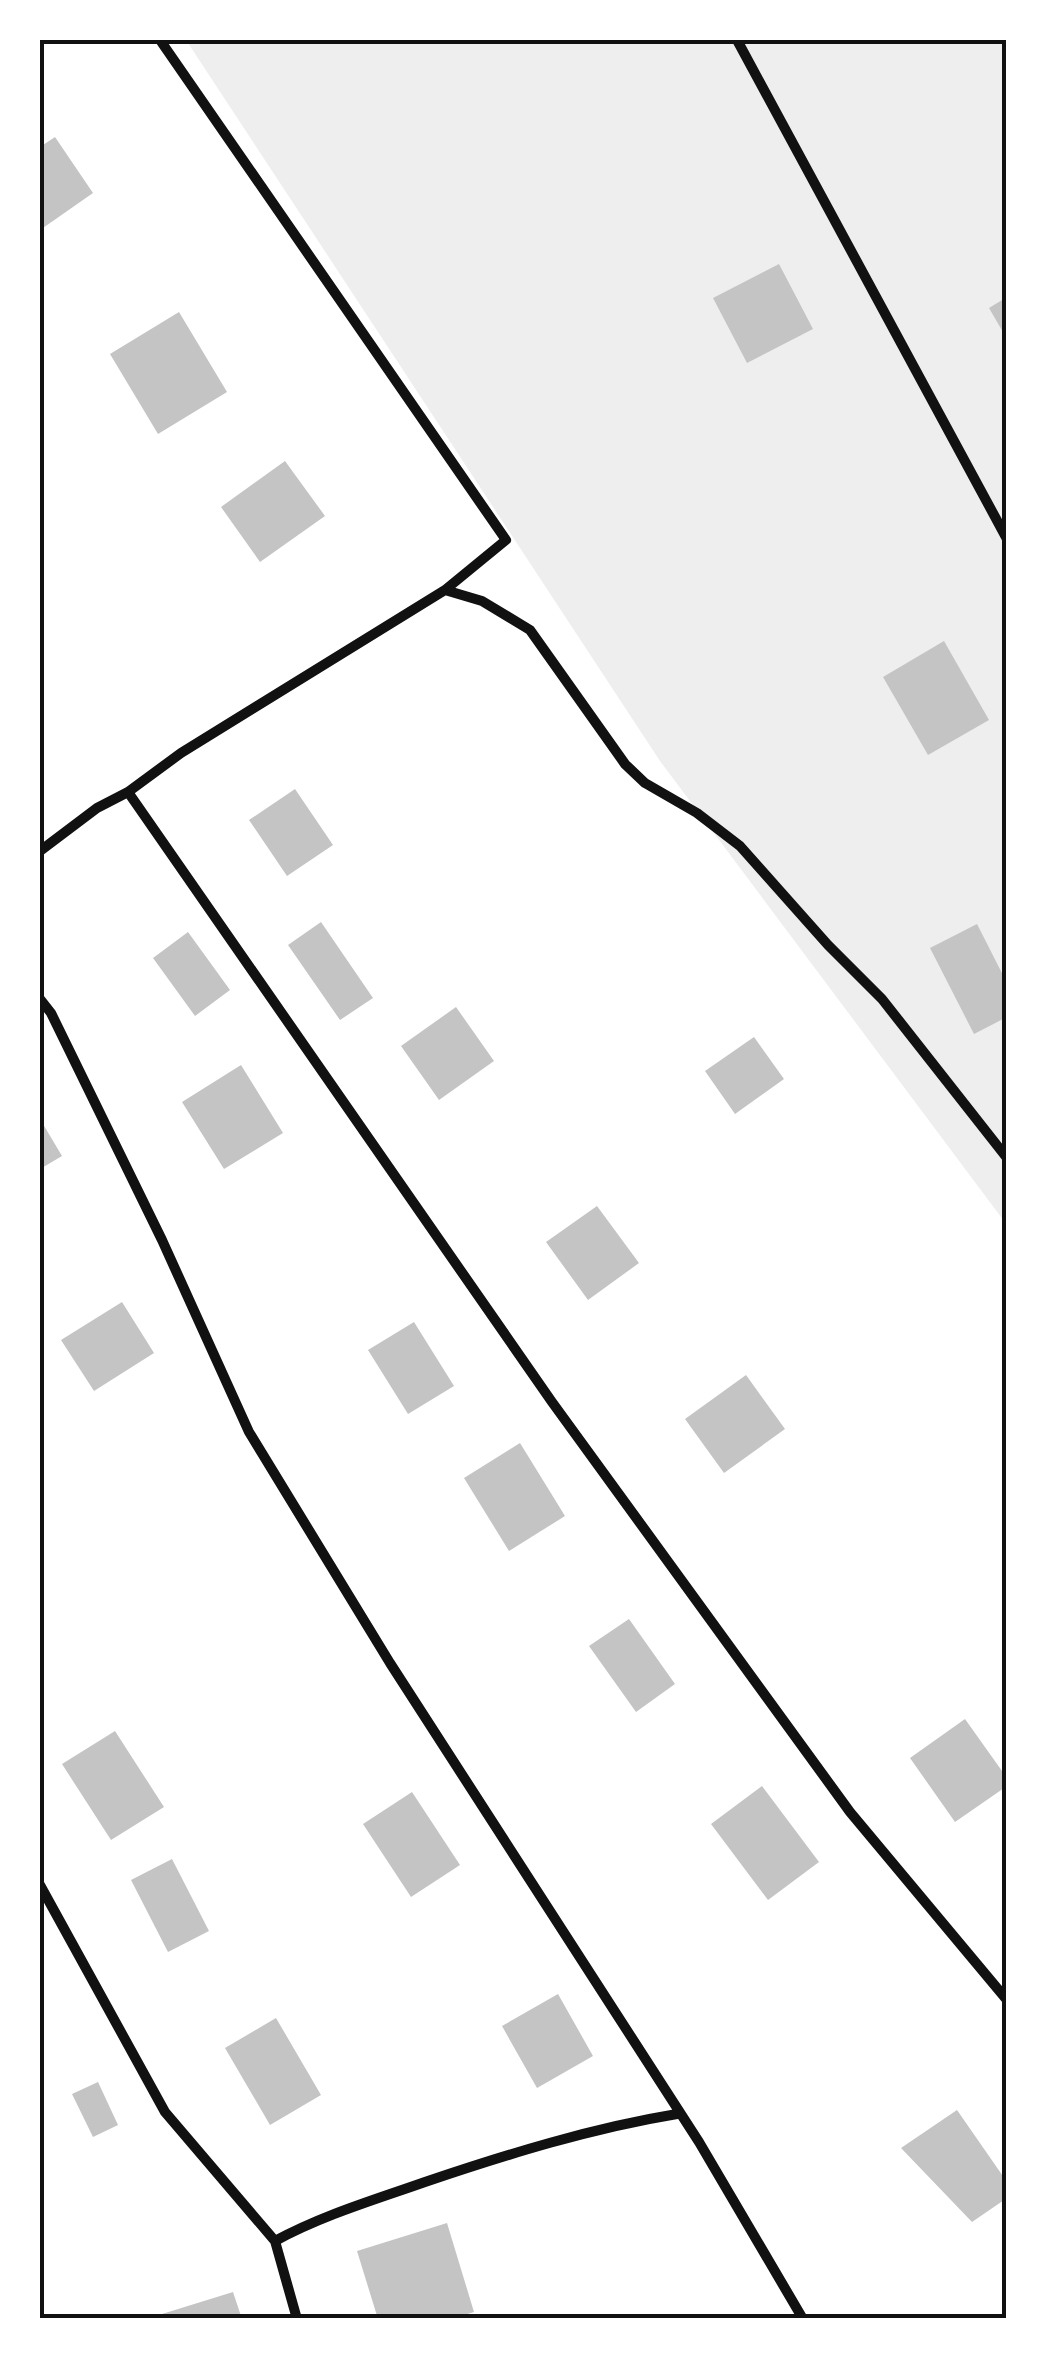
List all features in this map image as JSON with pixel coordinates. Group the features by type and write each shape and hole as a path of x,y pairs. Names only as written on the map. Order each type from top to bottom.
{"street":[{"path":"40,851 181,753 446,590 506,540 160,40"},
{"path":"737,40 1007,539"},
{"path":"446,590 482,601 530,630 625,764 645,782 697,813 740,846 882,999 1007,1158"},
{"path":"128,792 552,1402 850,1812 1007,2000"},
{"path":"40,999 51,1014 162,1240 249,1432 390,1662 698,2142 803,2319"},
{"path":"40,1884 165,2112 276,2242 297,2319"},
{"path":"276,2242 318,2218 463,2169 620,2123 678,2114"}],"shaded area":[{"path":"186,40 1007,40 1007,1225 660,761"}],"building":[{"path":"55,137 93,193 40,230 40,147"},
{"path":"779,264 813,329 747,363 713,298"},
{"path":"1007,297 1007,339 989,308"},
{"path":"179,312 227,392 158,434 110,354"},
{"path":"285,461 325,516 260,562 221,507"},
{"path":"944,641 989,720 928,755 883,677"},
{"path":"295,789 333,845 287,876 249,820"},
{"path":"321,922 373,998 340,1020 288,945"},
{"path":"977,924 1007,983 1007,1017 974,1034 930,948"},
{"path":"188,932 230,990 195,1016 153,958"},
{"path":"456,1007 494,1061 439,1100 401,1046"},
{"path":"754,1037 784,1079 735,1114 705,1071"},
{"path":"241,1065 283,1133 224,1169 182,1102"},
{"path":"40,1119 62,1156 40,1169"},
{"path":"597,1206 639,1263 588,1300 546,1242"},
{"path":"122,1302 154,1353 94,1391 61,1340"},
{"path":"414,1322 454,1386 408,1414 368,1350"},
{"path":"746,1375 785,1429 724,1473 685,1419"},
{"path":"520,1443 565,1516 509,1551 464,1478"},
{"path":"629,1619 675,1684 636,1712 589,1646"},
{"path":"965,1719 1007,1778 1007,1786 955,1822 910,1758"},
{"path":"115,1731 164,1807 111,1840 62,1764"},
{"path":"762,1786 819,1862 768,1900 711,1824"},
{"path":"412,1792 460,1865 411,1897 363,1824"},
{"path":"172,1859 209,1931 168,1952 131,1880"},
{"path":"558,1994 593,2056 537,2088 502,2026"},
{"path":"276,2018 321,2095 270,2125 225,2048"},
{"path":"98,2082 118,2125 93,2137 72,2094"},
{"path":"957,2110 1007,2182 1007,2198 972,2222 901,2148"},
{"path":"447,2223 474,2312 451,2319 378,2319 357,2251"},
{"path":"233,2292 242,2319 164,2319 162,2314"}]}
